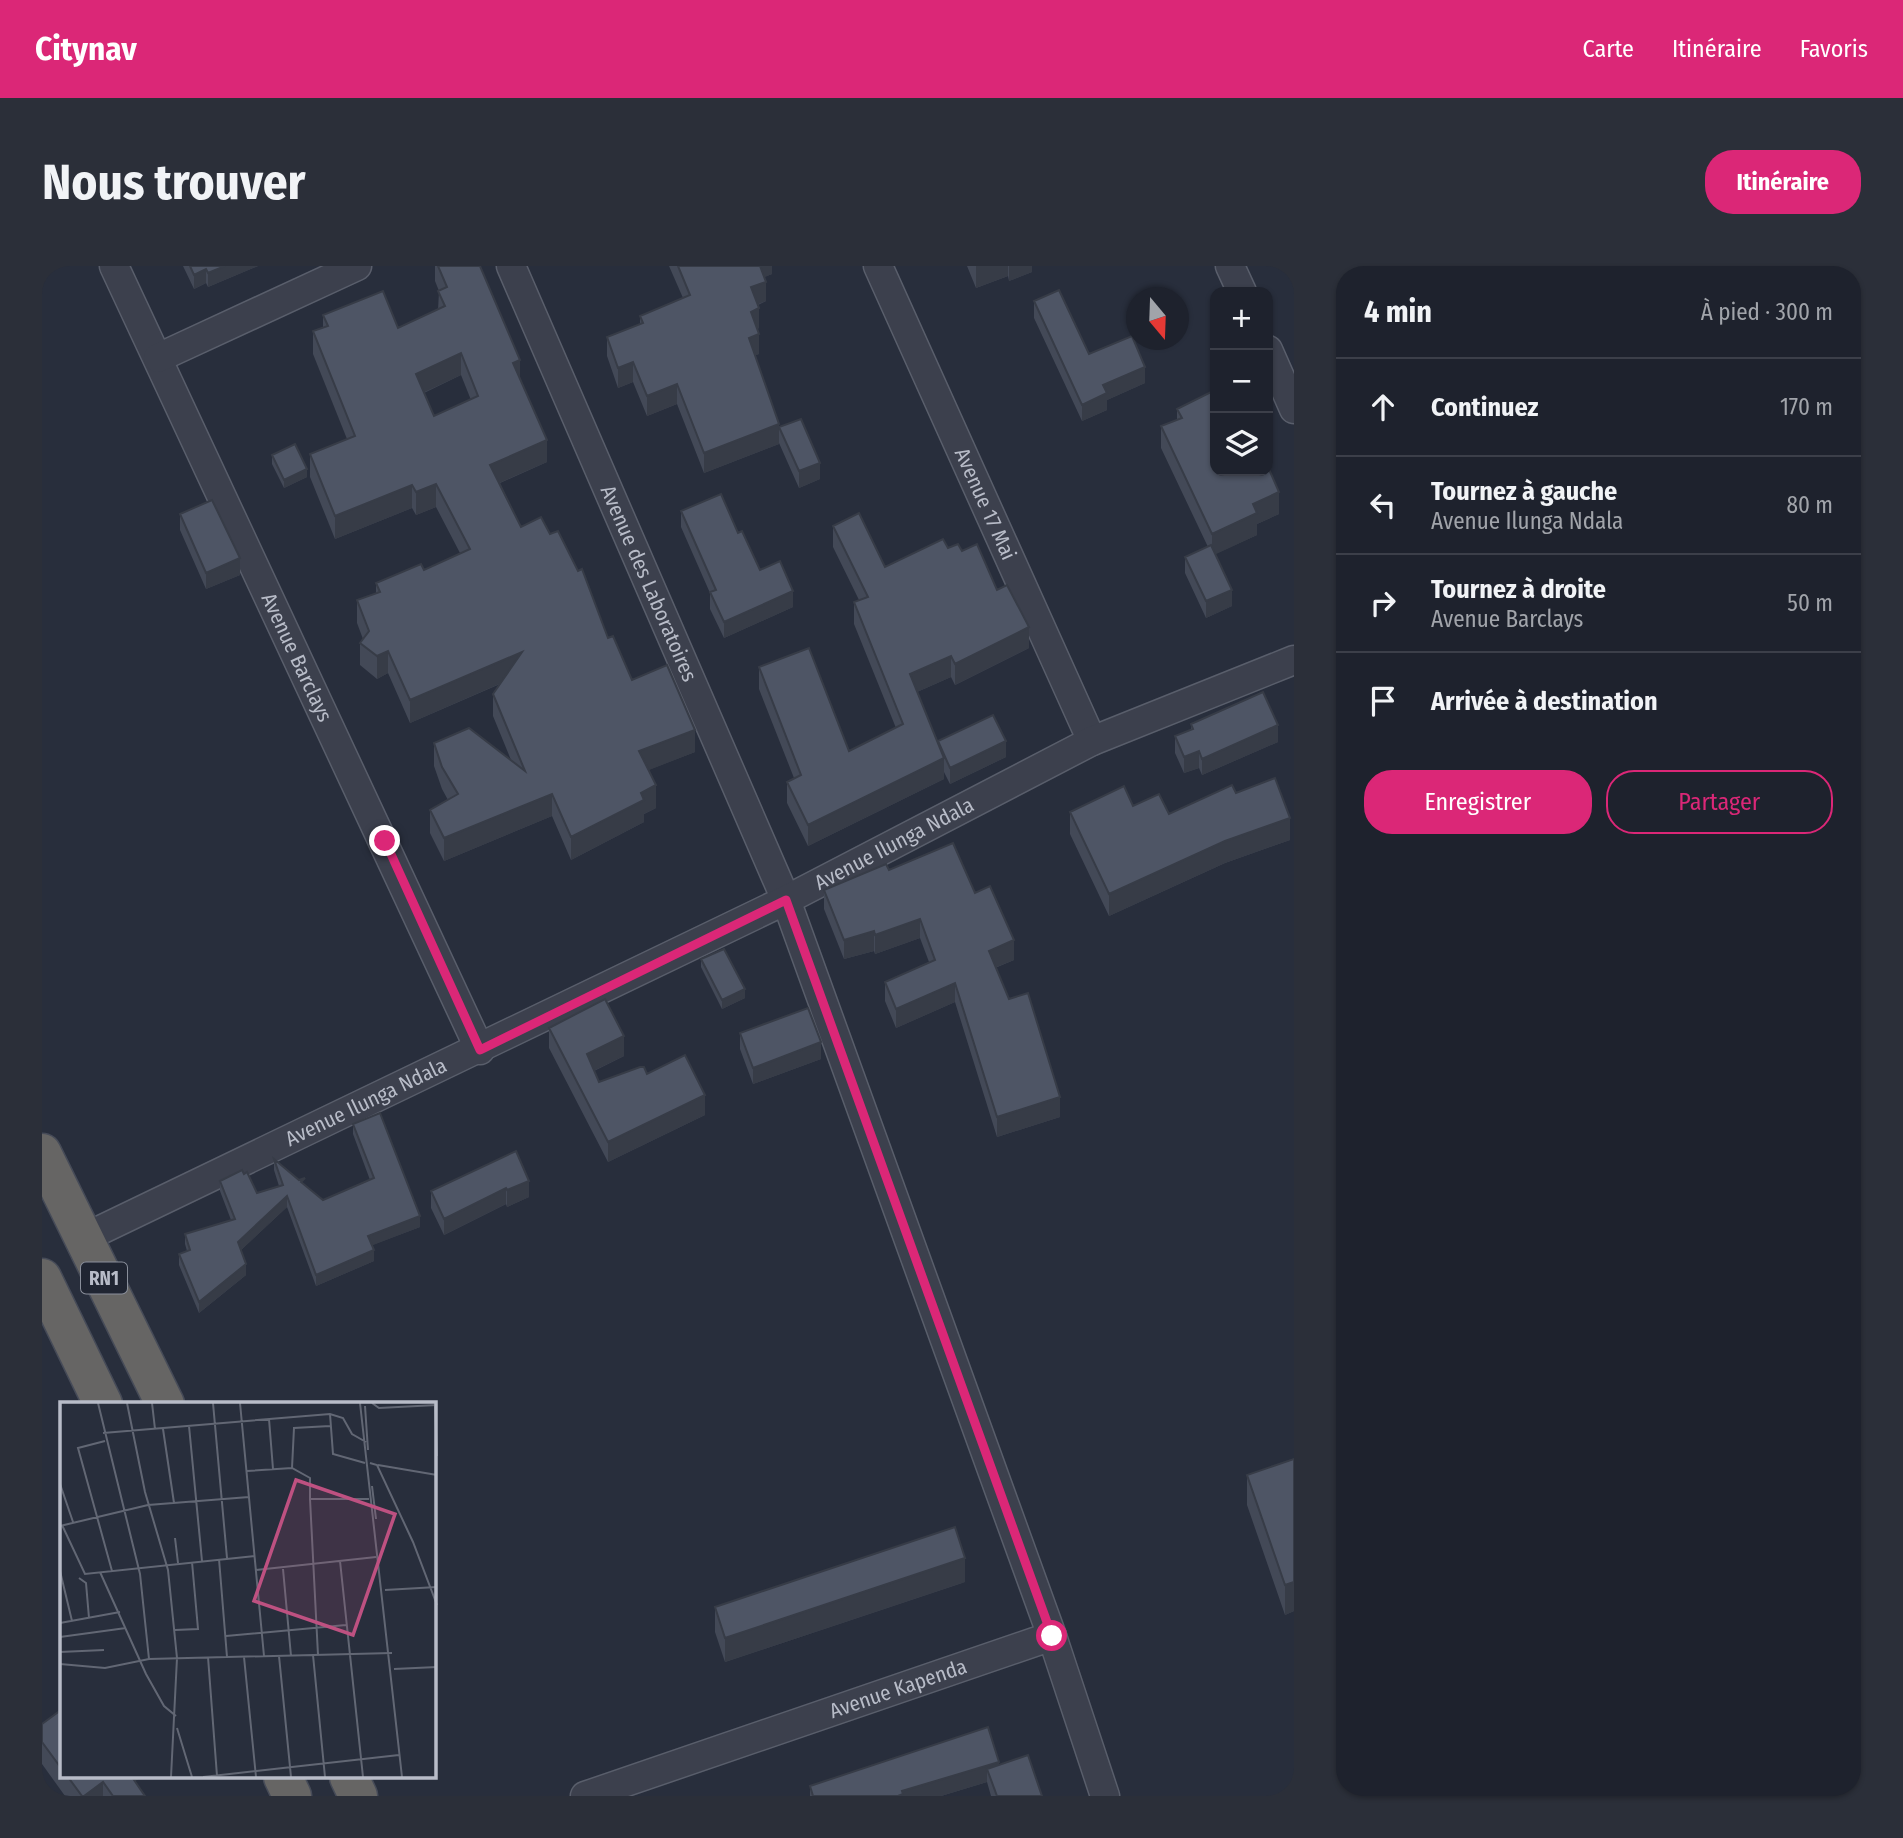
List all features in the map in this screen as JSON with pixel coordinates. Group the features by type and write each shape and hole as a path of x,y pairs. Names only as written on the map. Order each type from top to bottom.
{"highway":[{"name":"RN1","path":"42,1153 164,1402"},
{"name":"RN1","path":"42,1278 102,1402"},
{"path":"283,1778 292,1796"},
{"path":"349,1778 358,1796"}],"street":[{"name":"Avenue Barclays","path":"114,266 480,1050"},
{"path":"158,358 357,266"},
{"name":"Avenue des Laboratoires","path":"511,266 786,900 1052,1636"},
{"name":"Avenue 17 Mai","path":"878,266 1092,741"},
{"path":"1230,266 1240,287"},
{"path":"1273,361 1294,409"},
{"name":"Avenue Ilunga Ndala","path":"84,1238 480,1050 786,900 1092,741 1294,660"},
{"path":"1052,1636 1105,1796"},
{"name":"Avenue Kapenda","path":"585,1796 1052,1636"}],"building":[{"path":"190,266 225,266 208,273 206,269 194,275"},
{"path":"438,266 480,266 520,360 513,363 547,440 490,465 521,527 541,517 550,534 558,531 578,571 582,569 608,638 613,636 632,680 667,665 695,730 639,751 656,785 641,793 644,800 571,837 552,794 444,838 430,810 458,794 442,767 434,743 469,728 525,771 493,694 522,652 410,700 388,651 377,656 360,643 369,631 357,600 380,592 376,583 421,564 424,570 470,549 436,484 416,492 412,485 335,516 310,454 355,436 313,331 328,326 323,315 383,291 398,328 445,306 438,291 447,287","holes":["461,353 478,396 434,416 416,374"]},
{"path":"678,266 760,266 766,282 751,287 759,308 751,312 759,334 749,338 779,424 704,453 677,384 647,396 633,362 618,368 607,337 643,323 640,316 690,295"},
{"path":"1059,290 1089,354 1126,339 1126,350 1138,350 1145,367 1103,385 1107,393 1082,405 1034,301"},
{"path":"1210,392 1210,476 1272,476 1279,492 1253,504 1257,513 1212,534 1161,426 1182,418 1177,409"},
{"path":"801,419 820,463 799,471 779,427"},
{"path":"295,444 307,469 284,480 272,455"},
{"path":"721,494 738,533 742,531 760,570 780,561 793,591 724,622 710,592 716,590 681,511"},
{"path":"212,500 240,558 206,573 180,514"},
{"path":"859,513 885,567 943,539 948,548 958,544 962,551 977,544 997,590 1007,585 1029,627 955,664 951,656 910,674 944,758 808,825 787,782 801,775 759,667 809,648 849,751 903,724 854,602 868,597 833,526"},
{"path":"1211,545 1232,590 1206,601 1185,557"},
{"path":"1263,692 1278,725 1202,759 1199,751 1184,757 1175,736 1193,729 1191,724"},
{"path":"993,715 1006,741 950,768 938,741"},
{"path":"1275,778 1290,818 1225,841 1109,894 1070,812 1124,786 1133,806 1159,794 1169,814 1232,785 1236,793"},
{"path":"953,843 975,893 990,886 1014,940 989,951 1009,999 1028,993 1060,1097 997,1117 955,983 896,1009 885,982 935,960 920,919 875,935 874,931 844,940 824,890 886,864 889,870"},
{"path":"724,949 745,989 722,1000 701,959"},
{"path":"605,999 624,1036 587,1054 599,1082 640,1067 644,1067 647,1074 685,1055 705,1095 608,1142 549,1028"},
{"path":"808,1008 821,1042 753,1068 740,1033"},
{"path":"380,1113 420,1216 368,1236 374,1250 316,1275 287,1196 238,1242 246,1264 199,1302 179,1254 190,1250 185,1234 235,1219 220,1181 242,1170 244,1174 247,1172 257,1193 283,1185 274,1159 299,1180 305,1178 301,1182 323,1200 374,1178 353,1124"},
{"path":"516,1151 529,1181 507,1190 506,1188 444,1219 431,1191"},
{"path":"1294,1459 1294,1582 1285,1585 1247,1475"},
{"path":"955,1527 965,1558 725,1638 715,1607"},
{"path":"60,1711 60,1767 42,1742 42,1724"},
{"path":"988,1727 999,1762 902,1791 903,1794 898,1796 813,1796 810,1786"},
{"path":"1028,1755 1042,1796 997,1796 987,1769"},
{"path":"69,1778 133,1778 145,1796 113,1796 103,1782 82,1796"}],"route":[{"path":"385,841 480,1050 786,900 1052,1636"}]}
